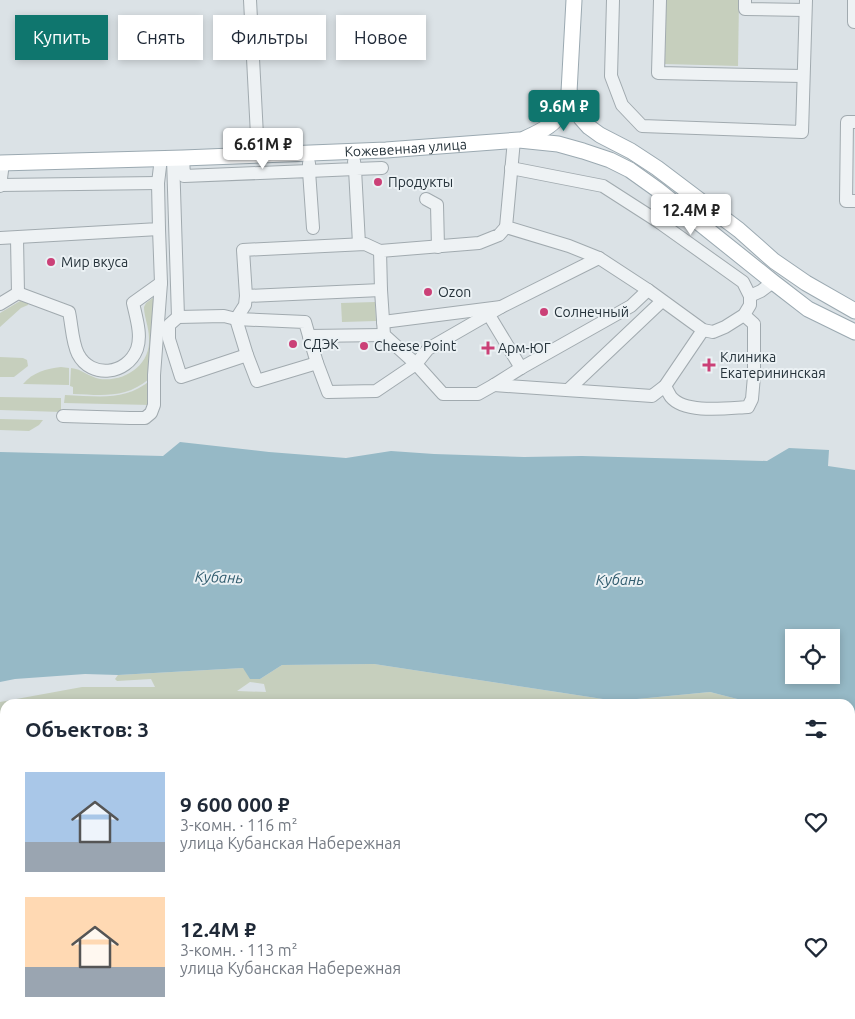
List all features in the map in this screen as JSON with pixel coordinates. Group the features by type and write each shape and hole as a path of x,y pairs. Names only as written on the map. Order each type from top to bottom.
{"main road":[{"path":"519,140 544,130 562,112 569,92 574,0"},
{"path":"569,92 580,118 589,128 631,150 738,230 774,261 806,283 855,311"},
{"name":"Кожевенная улица","path":"2,163 386,150 519,140"},
{"path":"519,140 558,144 610,160 630,170 808,308 855,332"}],"street":[{"path":"250,0 258,155"},
{"path":"613,0 611,76 622,105 642,126 802,132 805,5 745,9 745,0"},
{"path":"660,0 658,73 803,76"},
{"path":"854,0 855,22"},
{"path":"855,122 847,122 846,181 846,201 855,201"},
{"path":"236,319 246,305 243,250 365,244 380,251 479,243 500,235 506,227 511,168 519,140"},
{"path":"354,151 359,244"},
{"path":"308,153 313,228"},
{"path":"172,158 184,176 382,168"},
{"path":"63,416 145,418 151,414 154,405 154,375 161,282 158,183 172,158"},
{"path":"172,158 178,317"},
{"path":"2,163 0,186 158,183"},
{"path":"506,227 569,246 599,258 648,290 703,330 713,332 725,327 744,314 750,305 750,296 743,282 660,222 603,186 511,168"},
{"path":"426,199 437,205 438,247"},
{"path":"0,238 160,229"},
{"path":"17,238 18,293"},
{"path":"380,251 384,329 443,394 478,394 631,306 648,290"},
{"path":"247,355 181,377 169,339 169,324 178,317 224,316 236,319 304,322 328,392 376,391 416,364 428,349 502,307 599,258"},
{"path":"18,293 69,312 75,346 79,356 86,364 106,371 126,365 133,357 138,347 139,336 134,303 161,282"},
{"path":"750,296 762,291 773,282"},
{"path":"246,296 381,290"},
{"path":"0,304 18,293"},
{"path":"568,390 662,301"},
{"path":"309,336 384,329 502,307"},
{"path":"665,386 672,398 686,407 713,409 748,407 752,399 755,333 754,324 744,314"},
{"path":"489,315 521,368"},
{"path":"236,319 257,382 317,363"},
{"path":"494,385 652,396 665,386 703,330"}],"green space":[{"path":"666,0 739,0 738,66 665,64"},
{"path":"154,297 149,379 122,393 103,395 73,394 73,387 70,386 71,368 96,378 109,379 127,374 141,364 146,356 149,334 144,307"},
{"path":"23,300 28,305 21,308 0,327 0,313"},
{"path":"375,302 376,321 342,322 341,303"},
{"path":"0,357 23,358 27,360 28,366 14,377 0,377"},
{"path":"61,367 69,368 69,385 23,384 40,372"},
{"path":"151,380 151,405 64,403 65,395 121,395 141,387"},
{"path":"0,397 61,398 61,412 0,410"},
{"path":"0,419 43,420 29,431 0,430"},
{"path":"374,664 603,699 16,699 82,687 155,687 151,679 117,681 115,679 118,675 243,668 260,679 282,665","holes":["250,682 264,684 266,692 237,691"]},
{"path":"710,692 737,699 637,699"}],"water":[{"name":"Кубань","path":"180,442 346,458 391,451 524,457 582,456 767,461 789,448 829,450 828,466 855,470 855,699 737,699 710,692 637,699 603,699 374,664 282,665 260,679 250,679 243,668 118,675 85,674 15,679 0,682 0,452 163,456"}],"place":[{"name":"Продукты","path":"378,182"},
{"name":"Мир вкуса","path":"51,262"},
{"name":"Ozon","path":"428,292"},
{"name":"Солнечный","path":"544,312"},
{"name":"СДЭК","path":"293,344"},
{"name":"Cheese Point","path":"364,346"},
{"name":"Арм-ЮГ","path":"488,348"},
{"name":"Клиника Екатерининская","path":"709,365"}]}
